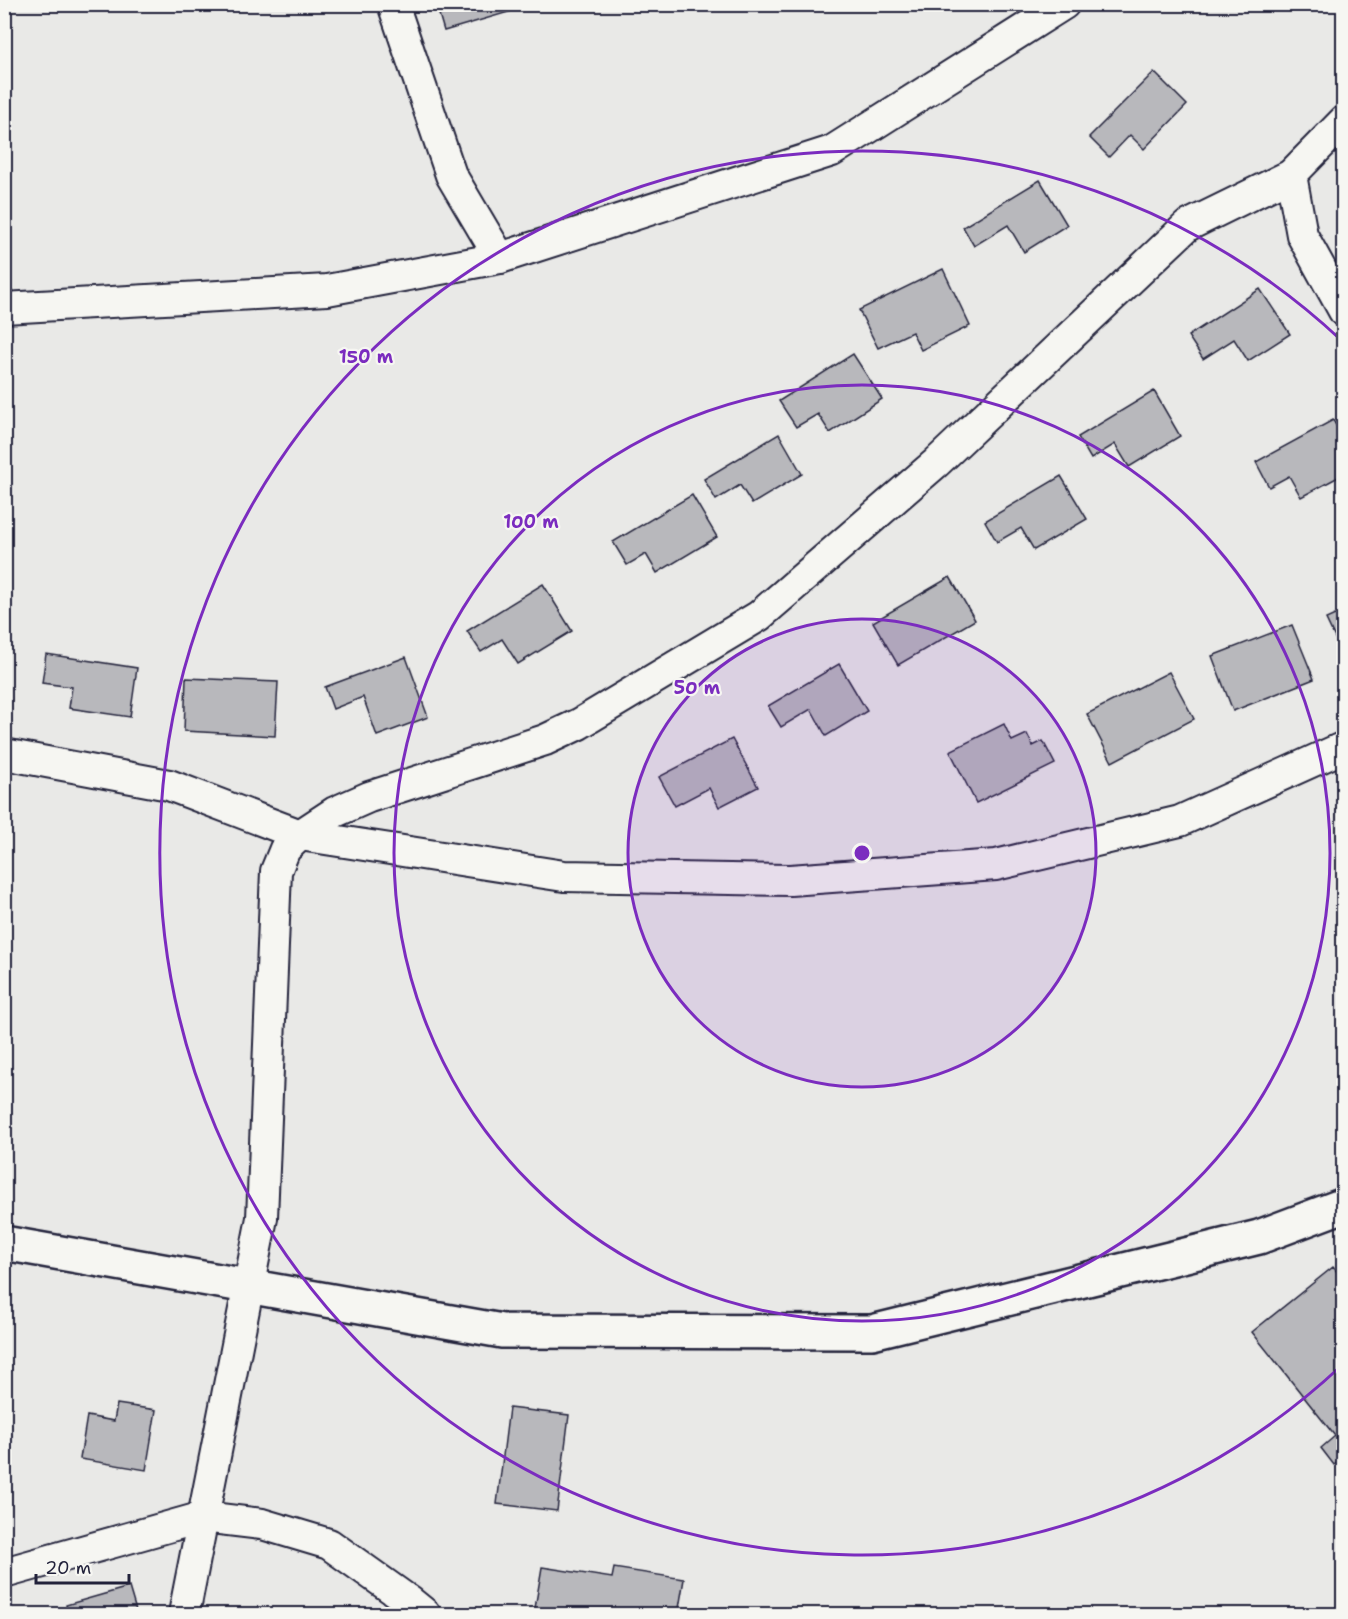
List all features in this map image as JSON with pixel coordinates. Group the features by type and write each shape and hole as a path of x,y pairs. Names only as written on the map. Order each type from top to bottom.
{"street":[{"path":"393,4 451,175 500,258"},
{"path":"4,308 327,290 500,258 832,151 1064,4"},
{"path":"184,1614 262,1218 276,871 285,849 300,835 335,812 369,797 545,740 579,724 759,616 936,463 1187,226 1291,175 1344,121"},
{"path":"1291,175 1302,235 1344,311"},
{"path":"4,754 169,785 300,835 564,876 790,880 996,865 1180,821 1344,747"},
{"path":"4,1243 502,1331 872,1332 1259,1237 1344,1204"},
{"path":"4,1573 203,1517 262,1524 329,1544 425,1614"}],"building":[{"path":"436,4 536,4 444,31"},
{"path":"1154,72 1187,105 1144,149 1130,135 1109,157 1089,137"},
{"path":"1040,180 1067,225 1024,252 1008,225 974,246 963,227"},
{"path":"943,269 970,326 921,350 912,332 878,348 859,310"},
{"path":"1260,289 1290,334 1248,361 1234,339 1203,359 1188,336"},
{"path":"853,354 882,399 830,433 818,414 796,427 779,401"},
{"path":"1154,391 1180,436 1129,467 1115,444 1091,459 1078,437"},
{"path":"1333,420 1344,439 1344,474 1301,497 1289,476 1269,487 1256,462"},
{"path":"779,434 802,474 752,504 740,485 716,500 704,479"},
{"path":"1061,476 1087,519 1034,550 1021,528 997,542 985,521"},
{"path":"692,495 717,537 657,573 646,554 627,565 613,542"},
{"path":"950,577 975,620 898,665 873,622"},
{"path":"543,584 572,631 518,664 502,639 481,652 467,631"},
{"path":"1344,611 1344,657 1326,619"},
{"path":"1292,625 1314,679 1233,711 1212,656"},
{"path":"46,654 137,668 130,717 69,708 72,687 42,683"},
{"path":"406,657 428,717 377,736 363,697 333,709 325,687"},
{"path":"839,664 867,711 826,736 811,709 781,727 768,706"},
{"path":"1169,672 1194,719 1112,762 1087,714"},
{"path":"186,678 278,682 275,736 184,731"},
{"path":"1004,724 1012,741 1027,734 1033,746 1043,741 1055,764 976,803 950,751"},
{"path":"732,739 758,787 719,807 709,788 675,806 659,777"},
{"path":"1333,1267 1344,1280 1344,1430 1342,1431 1344,1457 1334,1465 1321,1448 1335,1436 1252,1332"},
{"path":"117,1404 156,1410 146,1470 80,1459 87,1416 114,1421"},
{"path":"509,1408 569,1415 557,1511 497,1504"},
{"path":"542,1567 612,1578 614,1568 684,1579 678,1614 534,1614"},
{"path":"129,1587 137,1614 68,1614 66,1605"}]}
